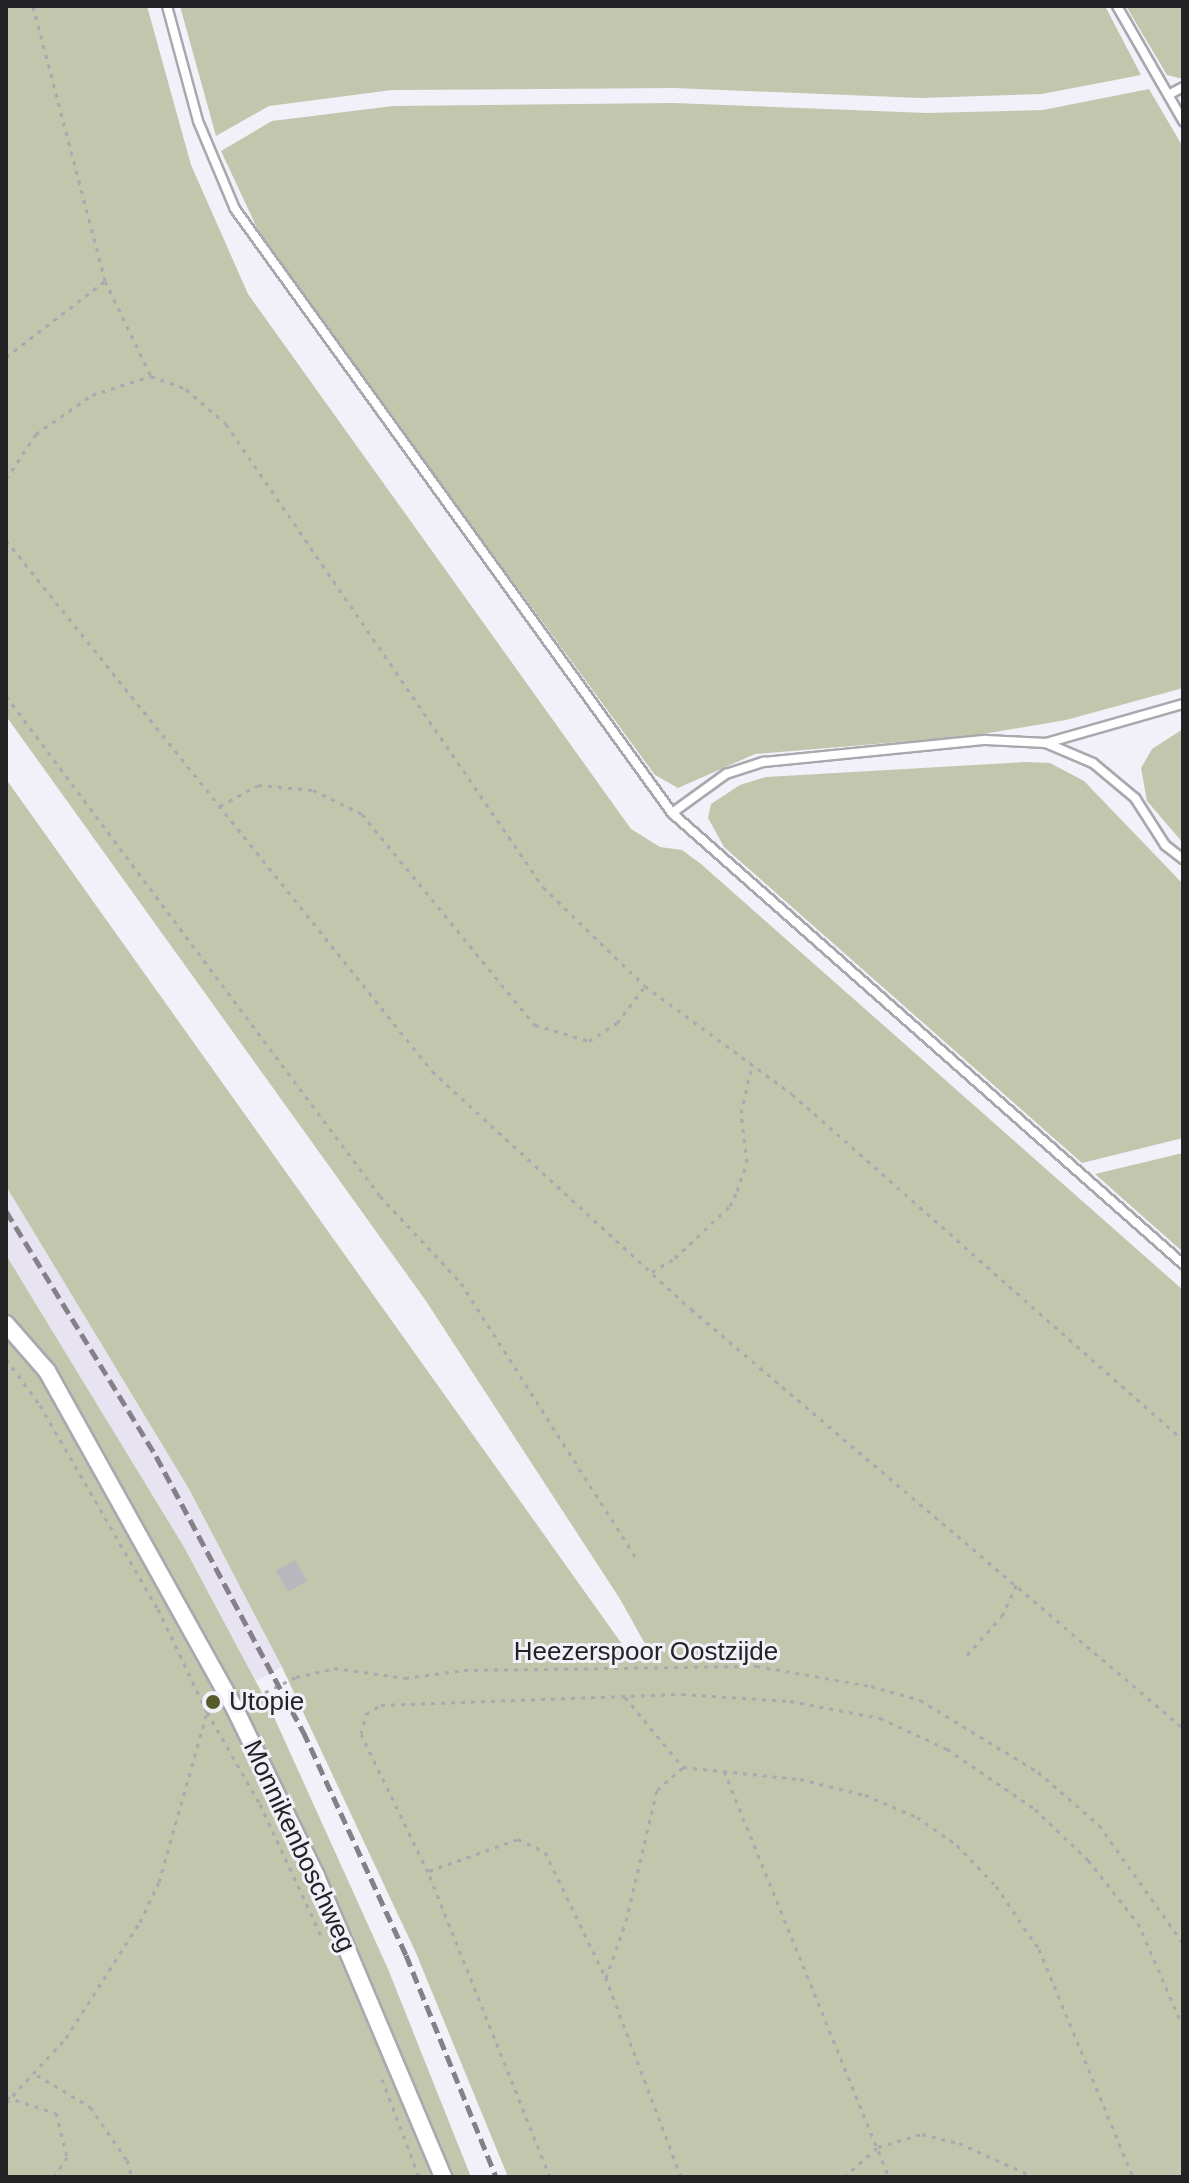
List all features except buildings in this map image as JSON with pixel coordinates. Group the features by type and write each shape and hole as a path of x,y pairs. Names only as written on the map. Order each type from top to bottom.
{"street":[{"name":"Monnikenboschweg","path":"6,1324 47,1371 84,1433 234,1707 316,1876 443,2177"}],"lane":[{"path":"167,6 198,121 235,209 269,263 672,813 1183,1264"},
{"path":"1117,6 1183,121"},
{"path":"1170,94 1183,87"},
{"path":"672,813 726,774 764,762 986,740 1046,743 1183,704"},
{"path":"1046,743 1093,763 1135,798 1165,845 1183,859"}],"path":[{"path":"33,6 105,281 151,376"},
{"path":"6,357 105,281"},
{"path":"6,479 36,434 92,395 151,376 186,389 226,424 543,887 645,986 792,1094 1183,1440"},
{"path":"6,540 432,1071 652,1272 1018,1583 1183,1728"},
{"path":"6,696 380,1196 461,1283 636,1558"},
{"path":"220,806 258,785 313,790 362,814 535,1025 589,1041 617,1023 645,986"},
{"path":"652,1272 675,1258 730,1206 747,1162 741,1113 752,1065"},
{"path":"6,1359 40,1405 108,1518 207,1712 260,1804 328,1949"},
{"path":"967,1655 1002,1616 1018,1583"},
{"name":"Heezerspoor Oostzijde","path":"234,1707 296,1677 334,1668 405,1678 464,1670 756,1666 823,1676 920,1700 1038,1772 1099,1825 1183,1943"},
{"path":"624,1695 683,1767 800,1779 865,1795 917,1817 957,1845 996,1886 1039,1949 1133,2177"},
{"path":"550,2177 428,1872 361,1734 366,1714 381,1705 624,1695 790,1701 880,1718 947,1749 1035,1809 1088,1860 1138,1923 1183,2027"},
{"path":"6,2103 36,2075 66,2038 146,1909 207,1712"},
{"path":"606,1978 626,1921 657,1790 683,1767"},
{"path":"724,1771 889,2177"},
{"path":"428,1872 518,1839 545,1852 606,1978 681,2177"},
{"path":"36,2075 90,2107 127,2160 132,2177"},
{"path":"381,2076 419,2177"},
{"path":"8,2098 56,2113 67,2157 54,2177"},
{"path":"844,2177 878,2147 922,2134 959,2143 1034,2177"}],"shaded area":[{"path":"6,1186 189,1489 282,1667 256,1681 184,1547 6,1255"}],"green space":[{"path":"6,6 147,6 191,165 248,294 631,829 660,847 682,850 701,864 1183,1290 1183,2177 508,2177 416,1953 282,1667 189,1489 6,1186 6,779 634,1661 654,1660 620,1599 426,1301 6,716"},
{"path":"180,6 1105,6 1141,75 1042,94 921,98 674,88 392,90 269,106 216,136"},
{"path":"1126,6 1183,6 1183,79 1167,75"},
{"path":"1149,89 1183,147 1183,688 1066,720 971,736 755,754 678,788 655,775 337,342 257,228 221,151 272,121 393,106 673,103 927,113 1043,110"},
{"path":"1183,729 1183,843 1147,801 1141,768 1152,749"},
{"path":"1050,763 1084,781 1183,884 1183,1138 1082,1163 724,847 708,818 711,804 740,785 766,777"},
{"path":"1183,1153 1183,1252 1095,1174"},
{"path":"6,1255 184,1547 269,1706 388,1969 471,2177 6,2177"}],"railway":[{"path":"6,1211 156,1456 303,1731 406,1955 496,2177"}],"place":[{"name":"Utopie","path":"213,1702"}]}
